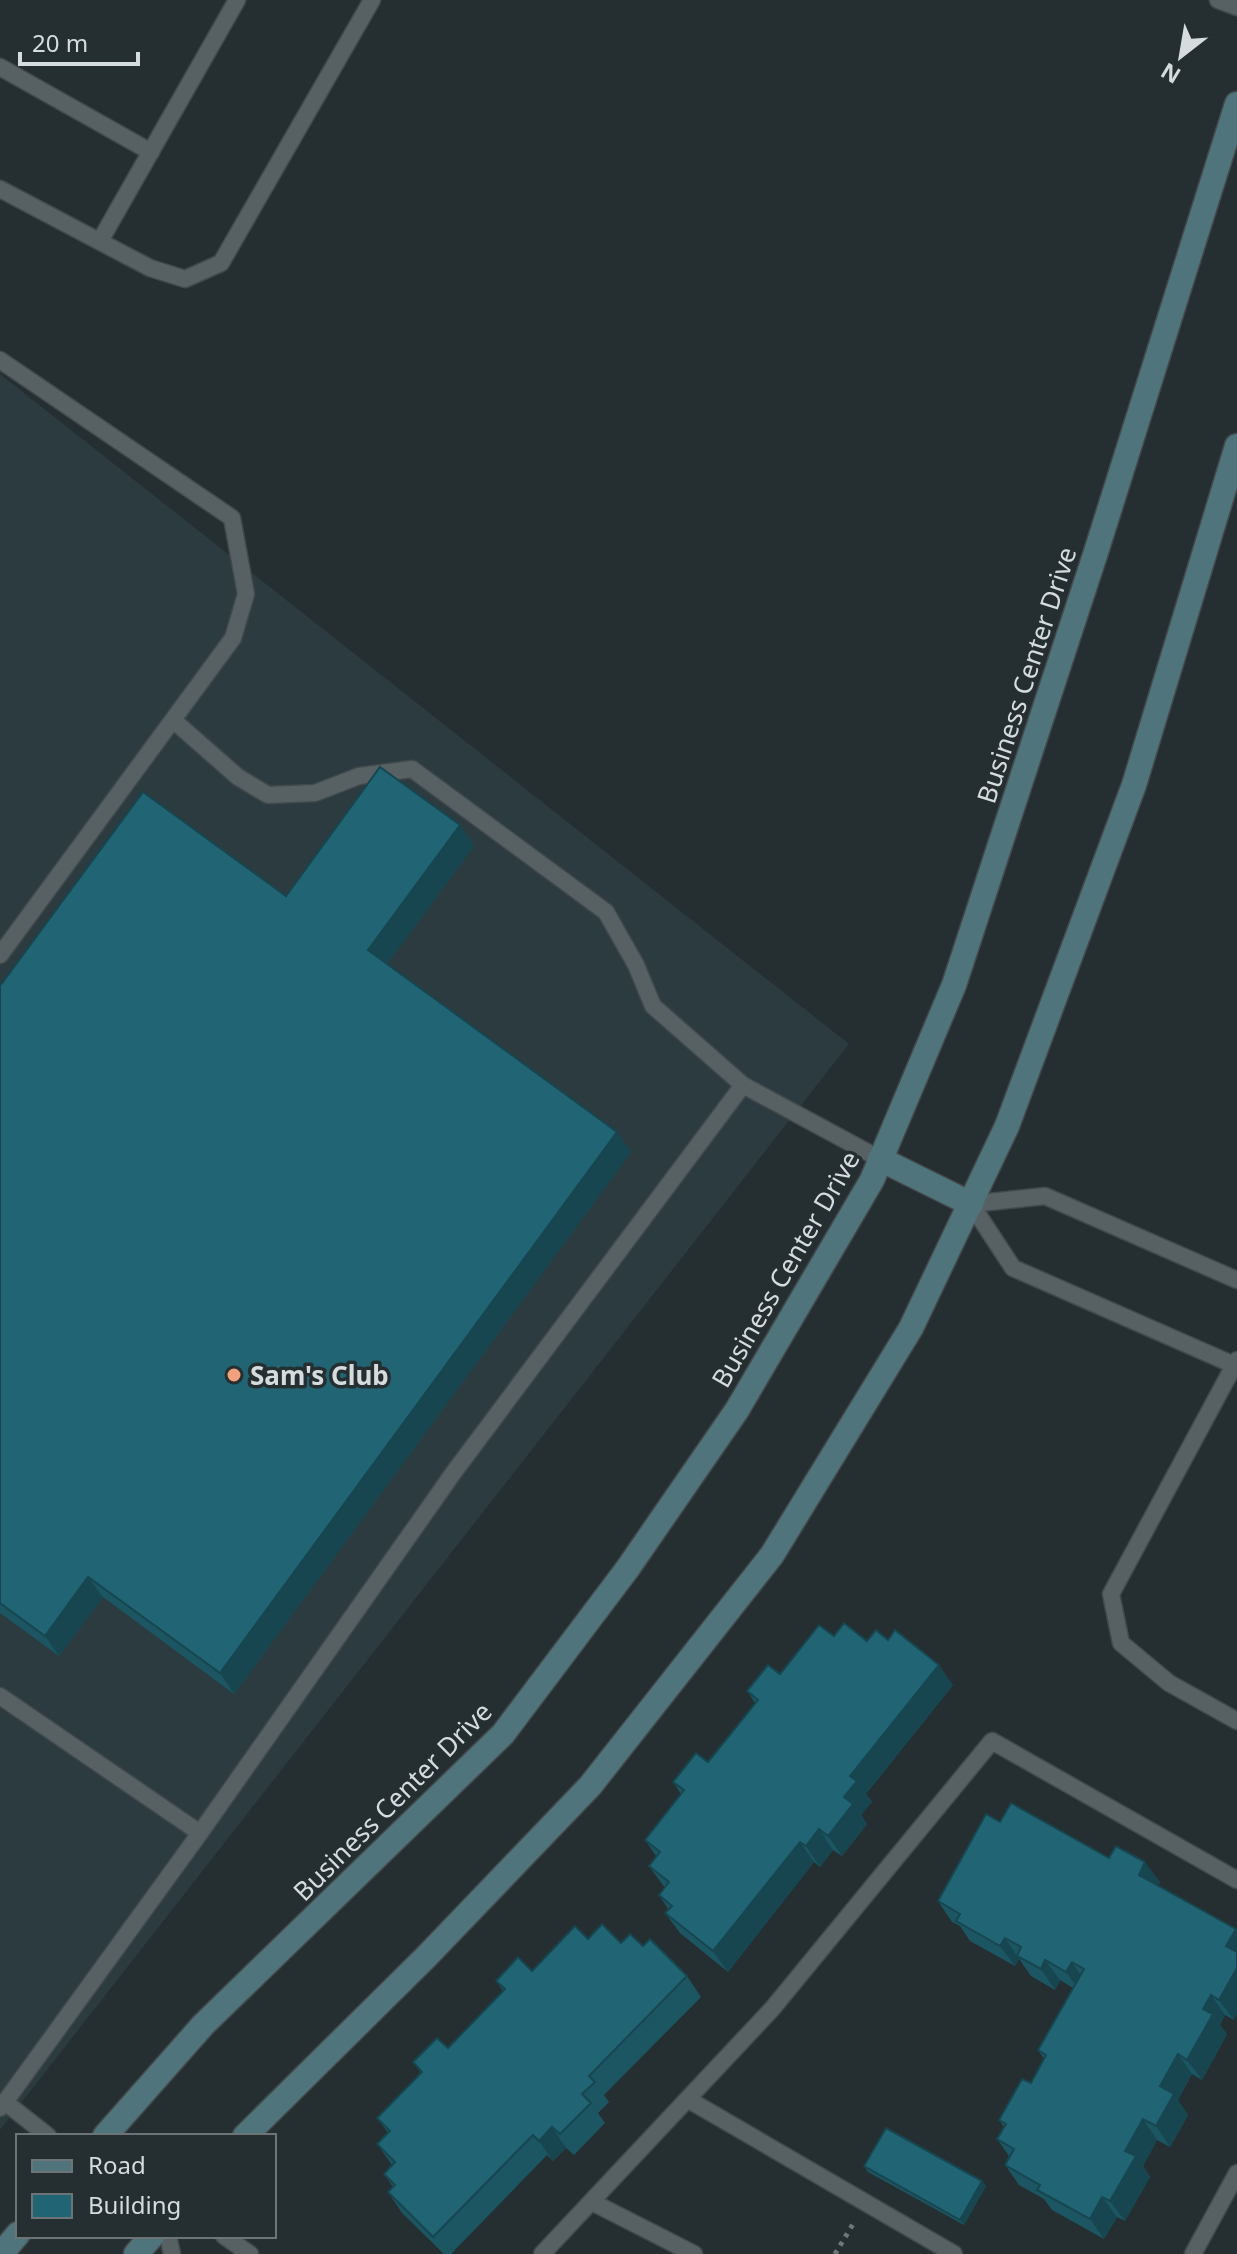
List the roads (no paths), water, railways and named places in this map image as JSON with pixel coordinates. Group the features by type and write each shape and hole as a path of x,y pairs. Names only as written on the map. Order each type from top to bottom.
{"street":[{"name":"Business Center Drive","path":"107,2134 203,2025 503,1734 628,1568 737,1410 872,1180 954,985 1096,552 1237,104"},
{"path":"247,2134 426,1957 590,1786 772,1555 911,1328 1007,1126 1134,785 1237,446"},
{"path":"880,1159 971,1204"},
{"path":"1,2254 16,2236"},
{"path":"136,2254 150,2238"}],"lane":[{"path":"100,241 237,0"},
{"path":"0,189 150,268 185,279 221,263 372,0"},
{"path":"1218,0 1237,7"},
{"path":"0,67 151,152"},
{"path":"0,360 232,518 246,594 233,638 0,955"},
{"path":"173,720 238,777 268,795 315,793 359,776 412,769 606,912 636,965 653,1006 743,1085 880,1159"},
{"path":"45,2134 3,2105 200,1833 454,1472 743,1085"},
{"path":"1237,1280 1045,1196 971,1204 1013,1268 1236,1362 1111,1594 1121,1643 1169,1683 1237,1721"},
{"path":"0,1696 200,1833"},
{"path":"542,2254 772,2009 992,1741 1237,1880"},
{"path":"689,2100 954,2254"},
{"path":"1193,2254 1237,2173"},
{"path":"592,2202 694,2254"},
{"path":"227,2238 250,2254"}],"place":[{"name":"Sam's Club","path":"234,1375"}]}
